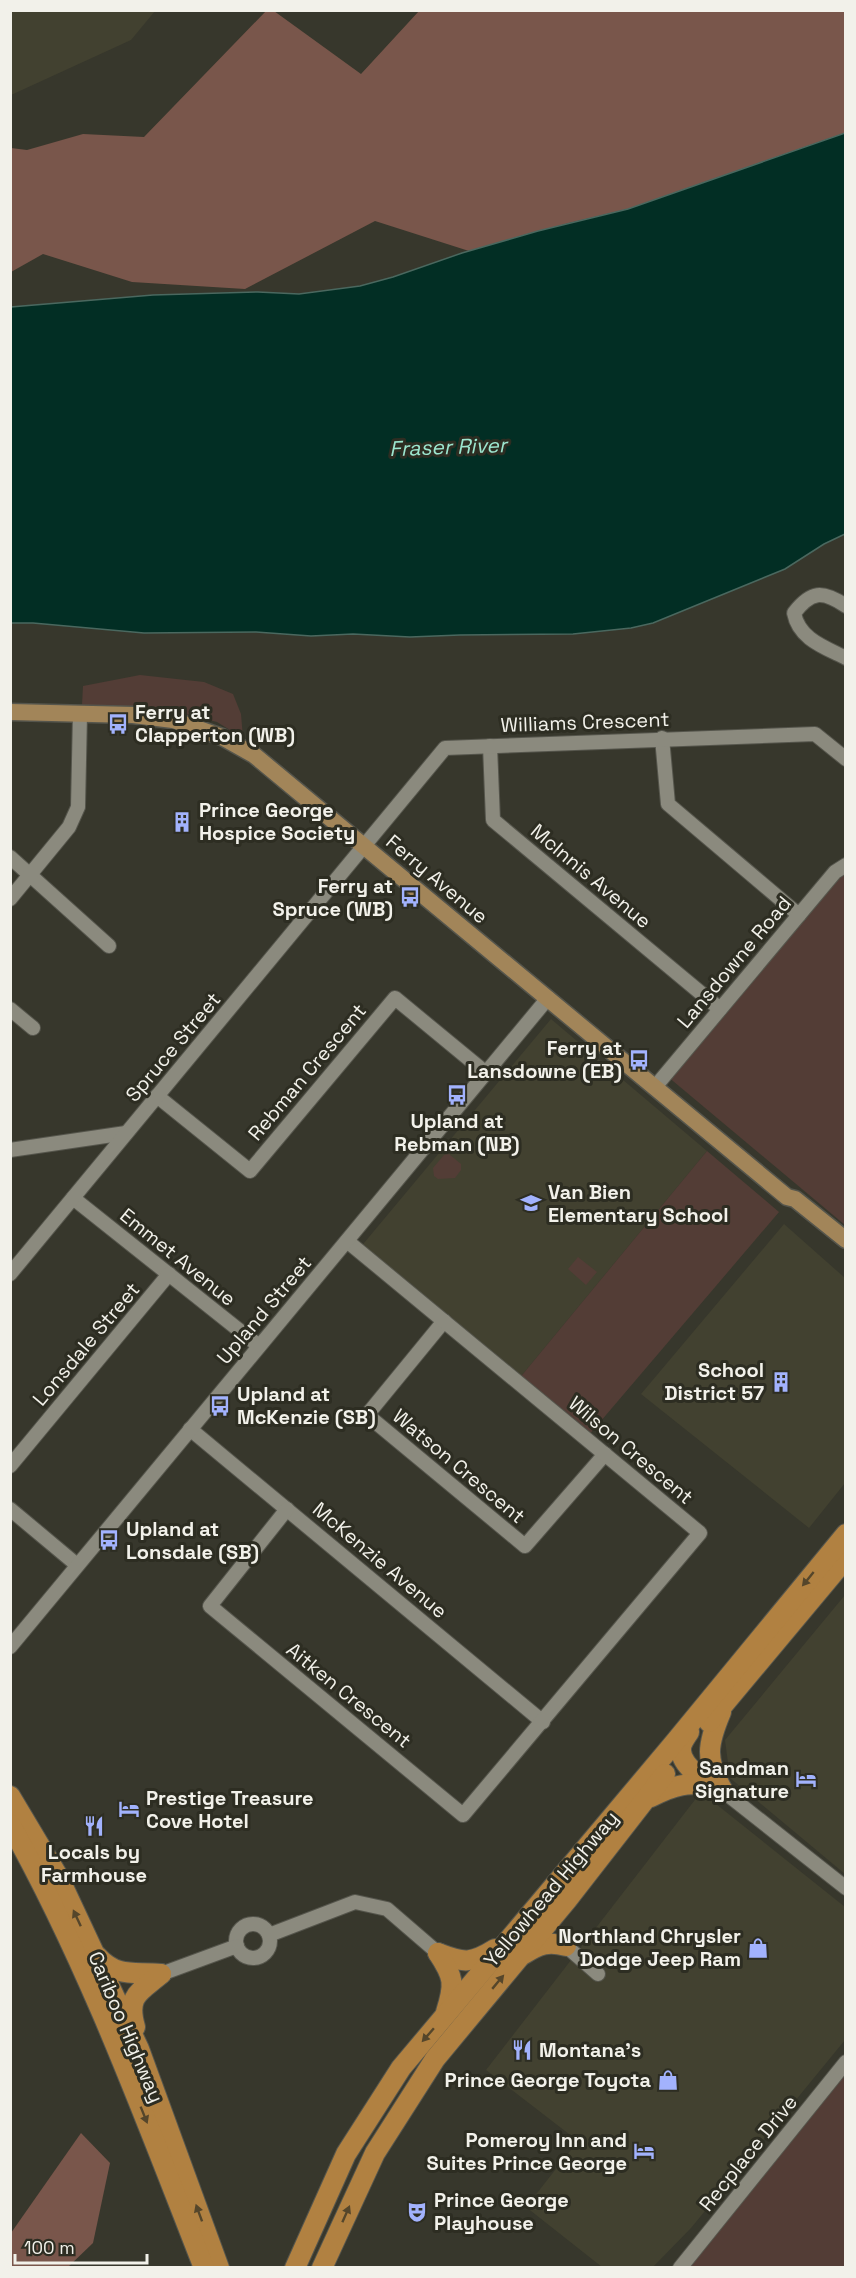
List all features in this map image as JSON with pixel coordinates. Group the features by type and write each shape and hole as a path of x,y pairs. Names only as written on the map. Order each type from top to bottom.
{"highway":[{"name":"Yellowhead Highway","path":"322,2268 360,2182 392,2124 511,1951 700,1711 846,1534"},
{"name":"Yellowhead Highway","path":"295,2268 346,2154 362,2125 401,2068 444,2017 567,1900 681,1755 846,1558"},
{"path":"718,1789 708,1749 724,1704"},
{"path":"700,1711 682,1744 681,1755 692,1770 718,1789"},
{"path":"643,1802 674,1785 690,1784 718,1789"},
{"name":"Cariboo Highway","path":"10,1796 59,1878 204,2268"},
{"name":"Cariboo Highway","path":"10,1824 87,1958"},
{"path":"438,1953 456,1960 471,1961 553,1942 566,1946 562,1922 567,1900"},
{"path":"438,1953 452,1977 451,1994 444,2017"},
{"path":"87,1958 122,1972 154,1978"},
{"path":"87,1958 97,1981 112,1989 154,1978"},
{"path":"139,2049 131,2012 133,2000 140,1989 154,1978"},
{"name":"Cariboo Highway","path":"112,1989 139,2049 219,2268"},
{"path":"288,2268 322,2204"}],"main road":[{"name":"Ferry Avenue","path":"10,712 133,715 173,720 222,738 255,755 787,1197 795,1199 846,1240"},
{"name":"Ferry Avenue","path":"787,1197 791,1206 846,1252"}],"street":[{"path":"846,606 826,595 812,595 802,602 794,614 796,625 809,639 846,658"},
{"path":"10,899 69,827 78,807 80,714"},
{"name":"Williams Crescent","path":"365,846 445,748 814,734 846,759"},
{"path":"662,738 668,804 799,915"},
{"name":"McInnis Avenue","path":"490,746 493,820 720,1010"},
{"name":"Spruce Street","path":"10,1274 365,846"},
{"path":"10,857 110,946"},
{"path":"840,869 846,859"},
{"name":"Lansdowne Road","path":"655,1087 840,869"},
{"name":"Rebman Crescent","path":"157,1096 250,1171 395,998 486,1073"},
{"name":"Upland Street","path":"10,1647 548,999"},
{"path":"10,1009 33,1028"},
{"path":"10,1150 126,1133"},
{"name":"Emmet Avenue","path":"73,1198 259,1346"},
{"name":"Wilson Crescent","path":"347,1241 700,1533 543,1722"},
{"name":"Lonsdale Street","path":"10,1466 169,1274"},
{"name":"Watson Crescent","path":"444,1321 367,1414 525,1546 604,1454"},
{"name":"McKenzie Avenue","path":"190,1429 543,1722"},
{"path":"10,1509 77,1565"},
{"name":"Aitken Crescent","path":"287,1509 210,1606 219,1614 463,1815 543,1722"},
{"path":"718,1789 846,1888"},
{"path":"268,1935 355,1902 387,1909 438,1953"},
{"path":"246,1924 261,1926 268,1935 267,1949 260,1956 245,1956 237,1946 237,1933 246,1924"},
{"path":"154,1978 237,1946"},
{"path":"566,1946 598,1974"},
{"name":"Recplace Drive","path":"680,2268 846,2062"}],"shaded area":[{"path":"10,11 155,11 131,40 11,95"},
{"path":"266,11 274,11 361,74 419,11 845,11 845,133 628,209 469,251 375,221 245,289 132,282 43,254 11,272 11,148 27,150 83,134 144,137"},
{"path":"140,675 204,682 233,694 241,714 243,738 217,722 165,709 82,705 83,686"},
{"path":"845,866 845,1225 667,1076"},
{"name":"Van Bien Elementary School","path":"551,1019 707,1151 513,1386 354,1255"},
{"path":"707,1151 779,1212 583,1442 513,1386"},
{"path":"449,1154 461,1164 461,1170 455,1178 438,1179 434,1176 433,1168 444,1155"},
{"path":"784,1224 845,1278 845,1483 809,1528 641,1394"},
{"path":"578,1257 597,1272 586,1285 568,1269"},
{"path":"845,1595 845,1874 730,1778 725,1740"},
{"path":"701,1792 845,1907 845,2040 691,2228 653,2267 602,2267 526,2207 578,2141 486,2070"},
{"path":"845,2066 845,2267 679,2267"},
{"path":"81,2133 110,2163 93,2243 68,2267 11,2267 11,2233"}],"water":[{"name":"Fraser River","path":"845,133 845,534 824,544 785,569 653,623 631,628 573,634 410,637 353,634 311,636 256,632 144,633 11,623 11,307 153,295 258,292 299,294 360,286 538,231 628,209"}],"place":[{"name":"Ferry at Clapperton (WB)","path":"118,724"},
{"name":"Prince George Hospice Society","path":"182,822"},
{"name":"Ferry at Spruce (WB)","path":"410,897"},
{"name":"Ferry at Lansdowne (EB)","path":"639,1060"},
{"name":"Upland at Rebman (NB)","path":"457,1095"},
{"name":"Van Bien Elementary School","path":"531,1203"},
{"name":"School District 57","path":"781,1382"},
{"name":"Upland at McKenzie (SB)","path":"220,1406"},
{"name":"Upland at Lonsdale (SB)","path":"109,1540"},
{"name":"Sandman Signature","path":"806,1779"},
{"name":"Prestige Treasure Cove Hotel","path":"129,1809"},
{"name":"Locals by Farmhouse","path":"94,1826"},
{"name":"Northland Chrysler Dodge Jeep Ram","path":"758,1948"},
{"name":"Montana's","path":"522,2050"},
{"name":"Prince George Toyota","path":"668,2080"},
{"name":"Pomeroy Inn and Suites Prince George","path":"644,2151"},
{"name":"Prince George Playhouse","path":"417,2212"}]}
